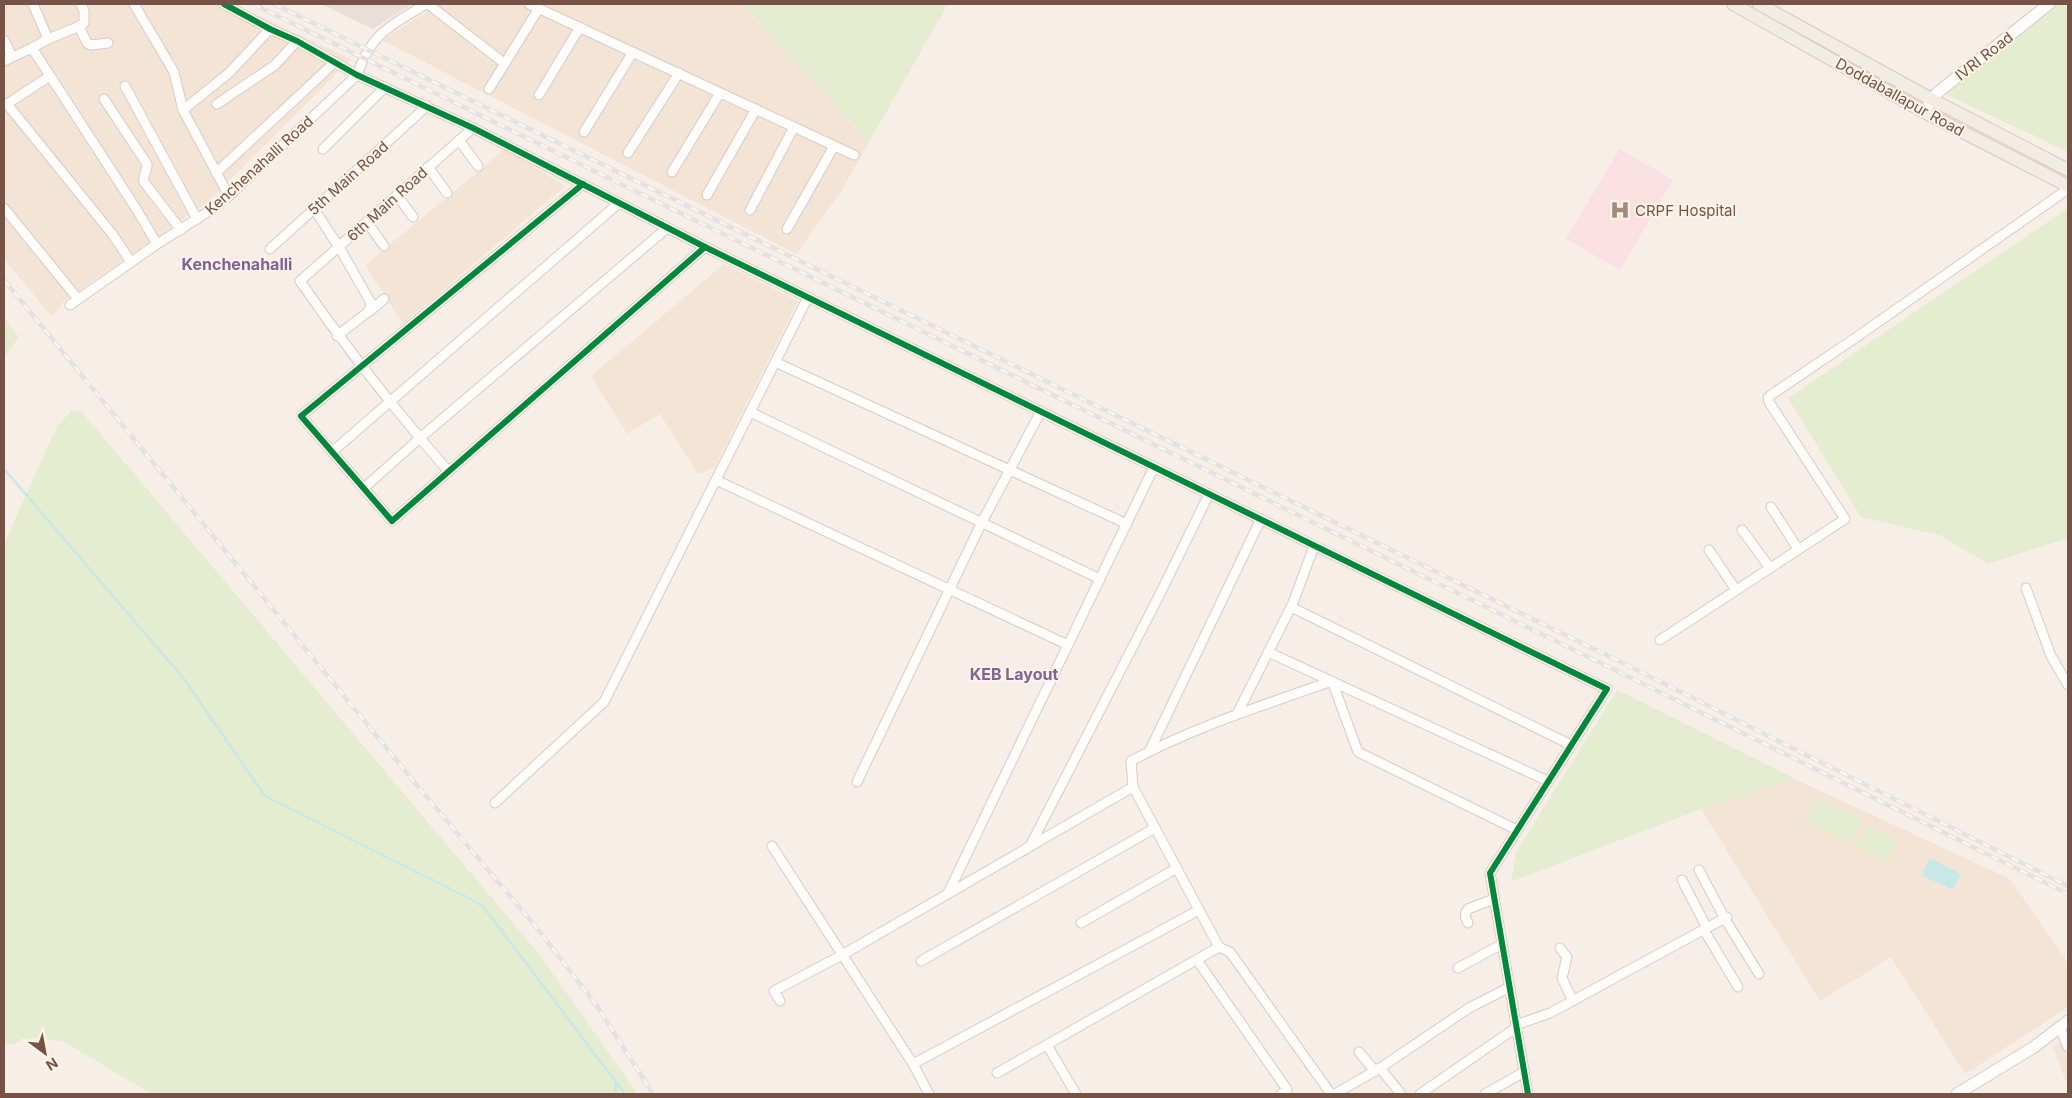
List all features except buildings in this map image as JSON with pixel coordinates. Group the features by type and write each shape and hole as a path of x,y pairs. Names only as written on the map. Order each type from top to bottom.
{"main road":[{"name":"Doddaballapur Road","path":"1733,4 1924,112 2068,188"},
{"name":"Doddaballapur Road","path":"1759,4 1931,99 2068,170"},
{"name":"IVRI Road","path":"1924,112 1931,99 2049,4"},
{"path":"1957,1094 2034,1047 2066,1024"}],"street":[{"path":"33,4 48,39"},
{"path":"4,40 8,59 84,23 84,10 81,4"},
{"path":"134,4 174,72 184,110 229,196"},
{"path":"224,4 270,29 297,41 357,76 386,87 473,128 808,298 1607,689 1490,873 1528,1094"},
{"path":"427,4 504,63"},
{"name":"Kenchenahalli Road","path":"4,208 74,302 229,196 357,76 367,50 378,35 427,4"},
{"path":"529,4 854,156"},
{"path":"489,89 539,8"},
{"path":"79,26 87,43 91,46 108,43"},
{"path":"539,95 580,27"},
{"path":"184,110 229,74 270,29"},
{"path":"217,104 276,65 297,41"},
{"path":"32,48 138,210 157,244"},
{"path":"584,132 632,52"},
{"path":"216,173 335,62"},
{"path":"628,153 679,73"},
{"path":"50,76 7,104 113,235 131,262"},
{"path":"125,86 197,219"},
{"path":"323,149 386,87"},
{"path":"672,172 720,93"},
{"path":"104,99 147,164 148,168 143,178 144,182 180,230"},
{"name":"5th Main Road","path":"270,249 427,106"},
{"path":"707,195 756,109"},
{"path":"750,210 794,127"},
{"name":"6th Main Road","path":"337,336 300,281 473,128"},
{"path":"459,140 478,166"},
{"path":"787,229 834,146"},
{"path":"428,168 447,193"},
{"path":"583,184 362,368 301,416 392,521 705,247"},
{"path":"1660,640 1845,518 1768,402 1768,398 2068,188"},
{"path":"397,195 413,217"},
{"path":"332,452 619,203"},
{"path":"314,209 340,247 371,303 369,311"},
{"path":"367,222 384,246"},
{"path":"364,488 667,228"},
{"path":"495,803 604,702 808,298"},
{"path":"384,299 337,336 390,403 449,472"},
{"path":"775,362 1127,524"},
{"path":"857,782 981,524 1040,411"},
{"path":"750,412 981,524 1100,579"},
{"path":"948,893 1154,467"},
{"path":"716,480 1068,645"},
{"path":"1029,847 1162,592 1209,494"},
{"path":"1771,507 1798,549"},
{"path":"1150,750 1261,519"},
{"path":"1742,530 1770,568"},
{"path":"1237,714 1291,607 1314,546"},
{"path":"1709,550 1736,590"},
{"path":"2026,588 2051,656 2068,685"},
{"path":"1291,607 1571,745"},
{"path":"1268,652 1548,781"},
{"path":"1331,1094 1230,952 1219,947 1133,787 1131,761 1150,750 1237,714 1332,681"},
{"path":"1332,681 1358,752 1517,830"},
{"path":"780,1001 774,991 842,955 1133,787"},
{"path":"920,961 1155,828"},
{"path":"772,846 913,1064 929,1094"},
{"path":"1081,923 1177,868"},
{"path":"1700,870 1758,974"},
{"path":"1682,880 1705,929 1738,987"},
{"path":"1468,923 1465,912 1468,909 1494,899"},
{"path":"913,1064 1199,910"},
{"path":"1420,1094 1516,1026 1550,1013 1726,918"},
{"path":"1458,968 1502,944"},
{"path":"997,1073 1219,947"},
{"path":"1560,948 1567,958 1562,978 1573,1001"},
{"path":"1197,960 1278,1076 1286,1091 1281,1094"},
{"path":"1335,1094 1377,1070 1468,1008 1510,987"},
{"path":"2066,1024 2068,1048"},
{"path":"1047,1045 1076,1094"},
{"path":"1359,1052 1401,1094"},
{"path":"1485,1094 1524,1072"}],"shaded area":[{"path":"4,4 232,4 351,59 209,201 64,301 52,317 4,259"},
{"path":"321,4 412,4 373,29"},
{"path":"439,4 741,4 869,142 841,192 796,254 382,40"},
{"path":"505,149 565,186 403,324 365,265"},
{"name":"CRPF Hospital","path":"1620,149 1673,180 1620,270 1566,239"},
{"path":"724,264 798,301 714,468 698,474 660,414 627,434 591,376"},
{"path":"1795,779 2010,879 2068,963 2068,1007 1965,1074 1891,957 1820,1001 1701,809"},
{"path":"2068,1036 2068,1087 2053,1047"}],"green space":[{"path":"741,4 948,4 869,142"},
{"path":"2056,4 2068,4 2068,152 1943,93"},
{"path":"2068,208 2068,538 1988,564 1939,535 1861,517 1788,398"},
{"path":"4,318 19,337 4,357"},
{"path":"72,410 82,412 539,954 638,1094 151,1094 63,1041 33,1038 4,1046 4,544 56,428"},
{"path":"1617,690 1795,779 1701,809 1511,882 1516,852"},
{"path":"1817,798 1862,820 1850,844 1805,822"},
{"path":"1867,825 1897,841 1887,862 1856,847"}],"water":[{"path":"1930,858 1961,874 1953,890 1921,875"}],"waterway":[{"path":"4,469 184,679 265,796 482,905 625,1094"},
{"path":"615,1094 616,1083"}],"railway":[{"path":"253,4 1617,671 2068,894"},
{"path":"274,4 1625,664 2068,886"},
{"path":"4,280 420,789 536,927 597,1006 653,1094"}],"cycle path":[{"path":"224,4 270,29 297,41 357,75 473,128 705,247 1607,689 1490,873 1528,1094"},
{"path":"583,184 301,416 392,521 705,247"}],"place":[{"name":"CRPF Hospital","path":"1620,210"}],"district":[{"name":"Kenchenahalli","path":"237,264"},
{"name":"KEB Layout","path":"1014,674"}]}
